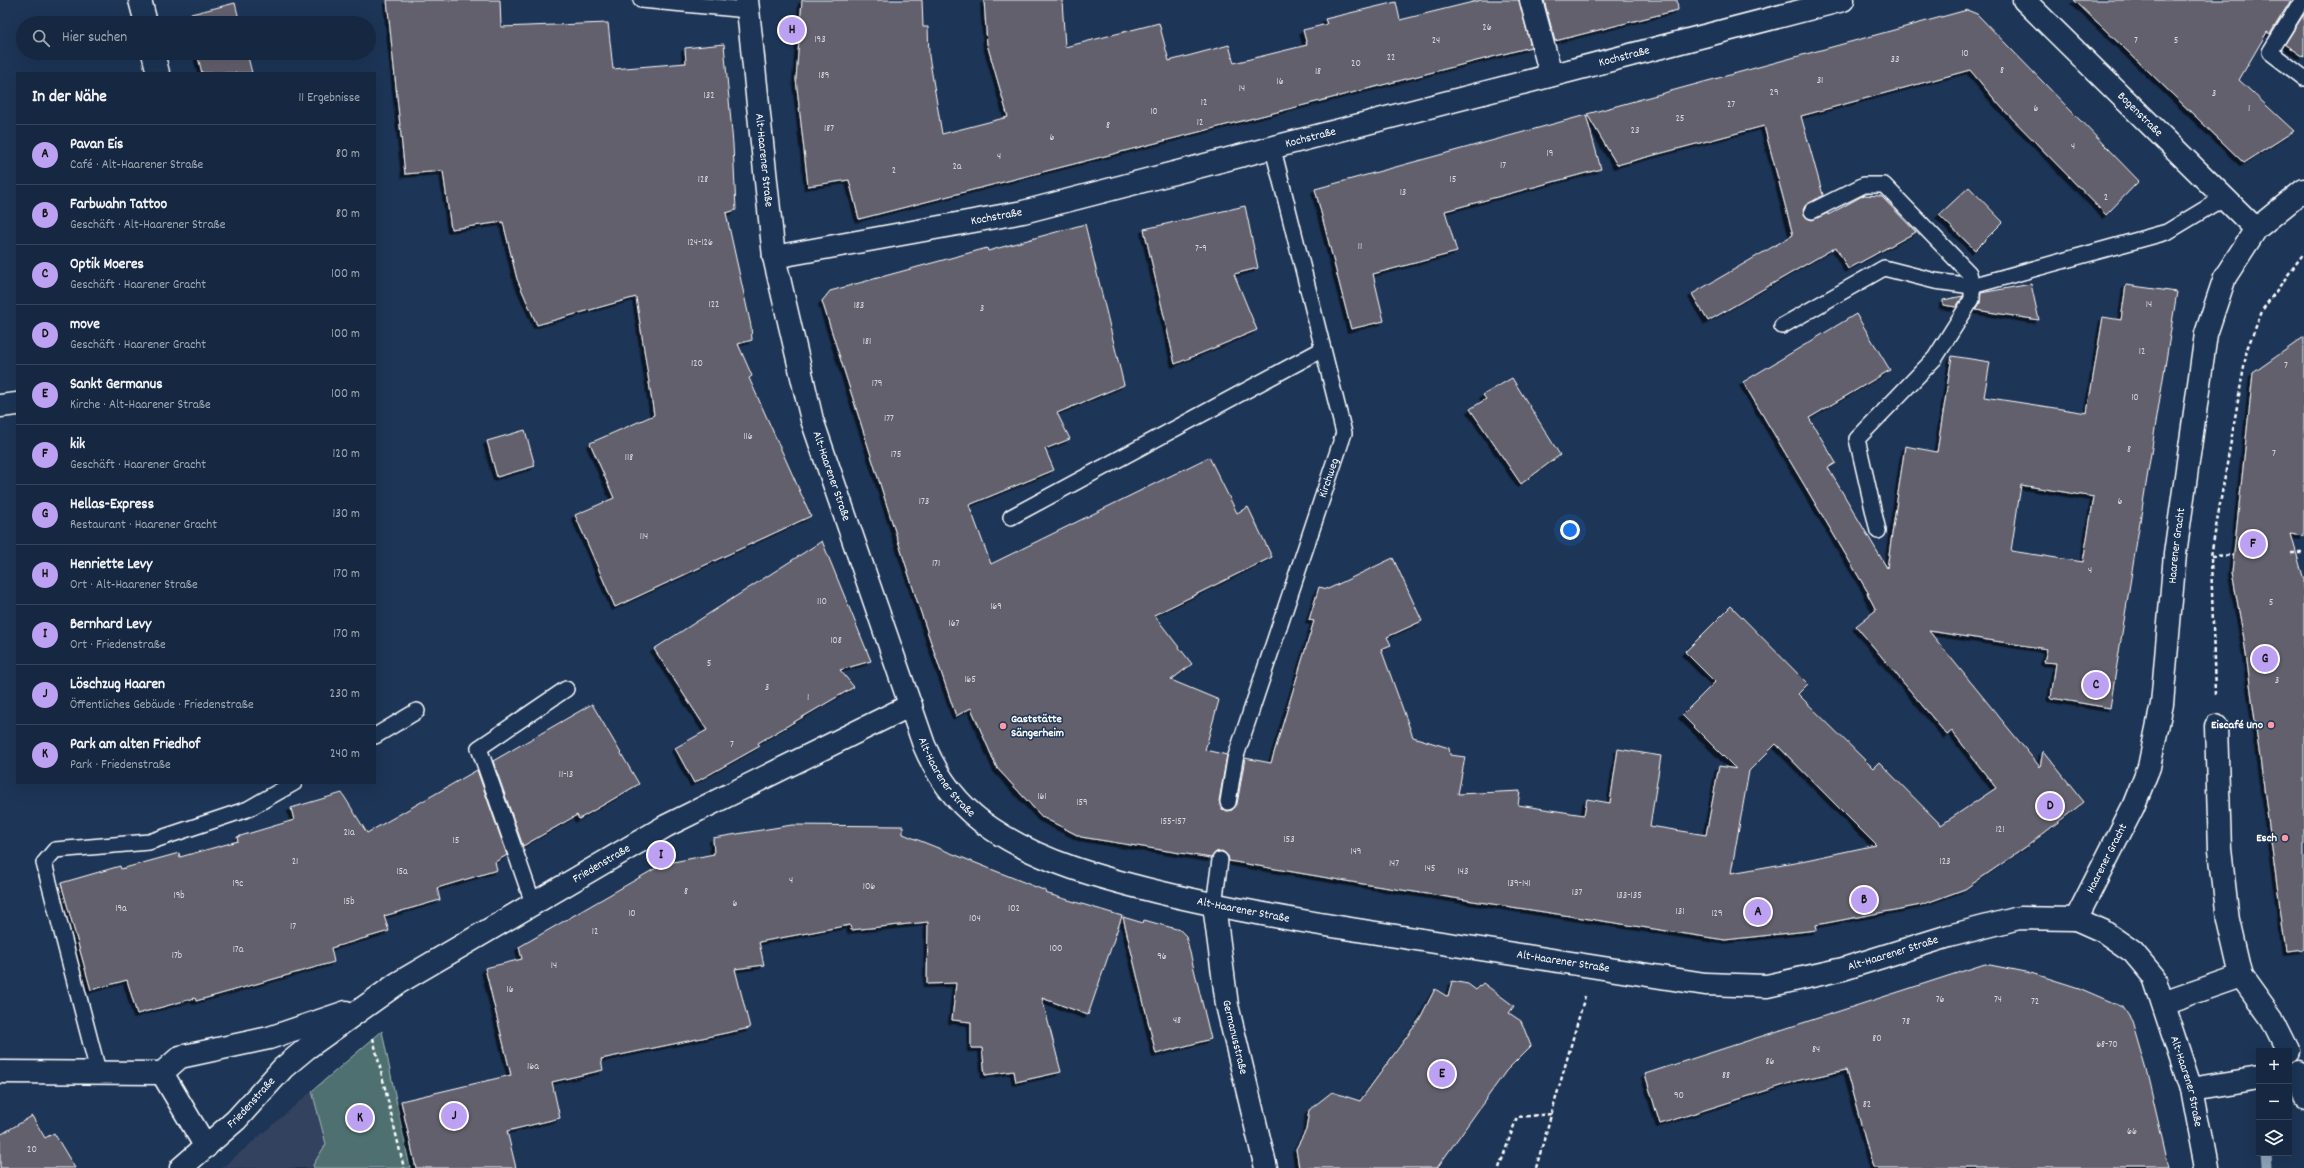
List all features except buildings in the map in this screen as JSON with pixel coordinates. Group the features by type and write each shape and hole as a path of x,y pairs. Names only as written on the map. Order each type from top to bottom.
{"street":[{"path":"140,0 144,16"},
{"path":"1531,0 1551,74"},
{"name":"Kochstraße","path":"774,257 1023,212 1273,149 1551,74 1842,0"},
{"name":"Bogenstraße","path":"2024,0 2256,229"},
{"name":"Alt-Haarener Straße","path":"748,5 774,257 812,420 932,764 941,780 963,808 993,830 1031,851 1103,879 1214,906 1313,923 1705,984 1767,986 1843,970 1949,936 2019,918 2076,919 2103,931 2133,952 2154,977 2191,1089 2206,1168"},
{"path":"155,60 158,72"},
{"name":"Haarener Gracht","path":"2076,919 2133,807 2149,767 2162,704 2175,554 2206,334 2225,278 2256,229 2304,190"},
{"path":"0,406 16,404"},
{"name":"Friedenstraße","path":"181,1168 236,1120 283,1068 366,1005 398,983 666,826 911,705"},
{"path":"2216,726 2220,849 2228,920 2241,976 2272,1019 2287,1048"},
{"name":"Germanusstraße","path":"1214,906 1227,1005 1266,1168"},
{"path":"2163,1003 2241,976"},
{"name":"Friedenstraße","path":"162,1073 180,1057 269,1038 366,1005"},
{"path":"2292,1060 2304,1097"},
{"path":"0,1072 98,1071 162,1073 206,1147"},
{"path":"2191,1089 2256,1078"}],"lane":[{"path":"641,0 748,5"},
{"path":"2302,0 2270,52 2304,78"},
{"name":"Kirchweg","path":"1228,802 1235,759 1344,433 1273,149"},
{"path":"1812,211 1864,185 1884,185 1969,273 1972,286 1972,299 1935,358 1857,439 1878,531"},
{"path":"1782,326 1884,268 1935,281 1972,286 2167,232 2225,197"},
{"path":"1011,517 1323,349"},
{"path":"533,903 479,748 566,689"},
{"path":"376,735 417,711"},
{"path":"98,1071 44,863 55,850 149,842 248,809 292,784"},
{"path":"1214,906 1220,860"}],"path":[{"path":"2216,726 2211,556 2247,349 2263,308 2304,253"},
{"path":"2291,553 2304,553"},
{"path":"2211,556 2234,555"},
{"path":"1536,1168 1593,966"},
{"path":"366,1005 404,1168"},
{"path":"1499,1168 1517,1117 1552,1114"}],"shaded area":[{"path":"312,1091 326,1144 313,1165 314,1168 222,1168"}],"green space":[{"path":"382,1031 410,1168 314,1168 313,1165 326,1144 312,1091"}],"waterway":[{"path":"2265,1156 2266,1168"}],"place":[{"name":"Henriette Levy","path":"792,30"},
{"name":"kik","path":"2253,544"},
{"name":"Hellas-Express","path":"2265,659"},
{"name":"Optik Moeres","path":"2096,685"},
{"name":"Eiscafé Uno","path":"2271,725"},
{"name":"Gaststätte Sängerheim","path":"1003,726"},
{"name":"move","path":"2050,806"},
{"name":"Esch","path":"2285,838"},
{"name":"Bernhard Levy","path":"661,855"},
{"name":"Farbwahn Tattoo","path":"1864,900"},
{"name":"Pavan Eis","path":"1758,912"},
{"name":"Sankt Germanus","path":"1442,1074"},
{"name":"Löschzug Haaren","path":"454,1116"},
{"name":"Park am alten Friedhof","path":"360,1118"}]}
